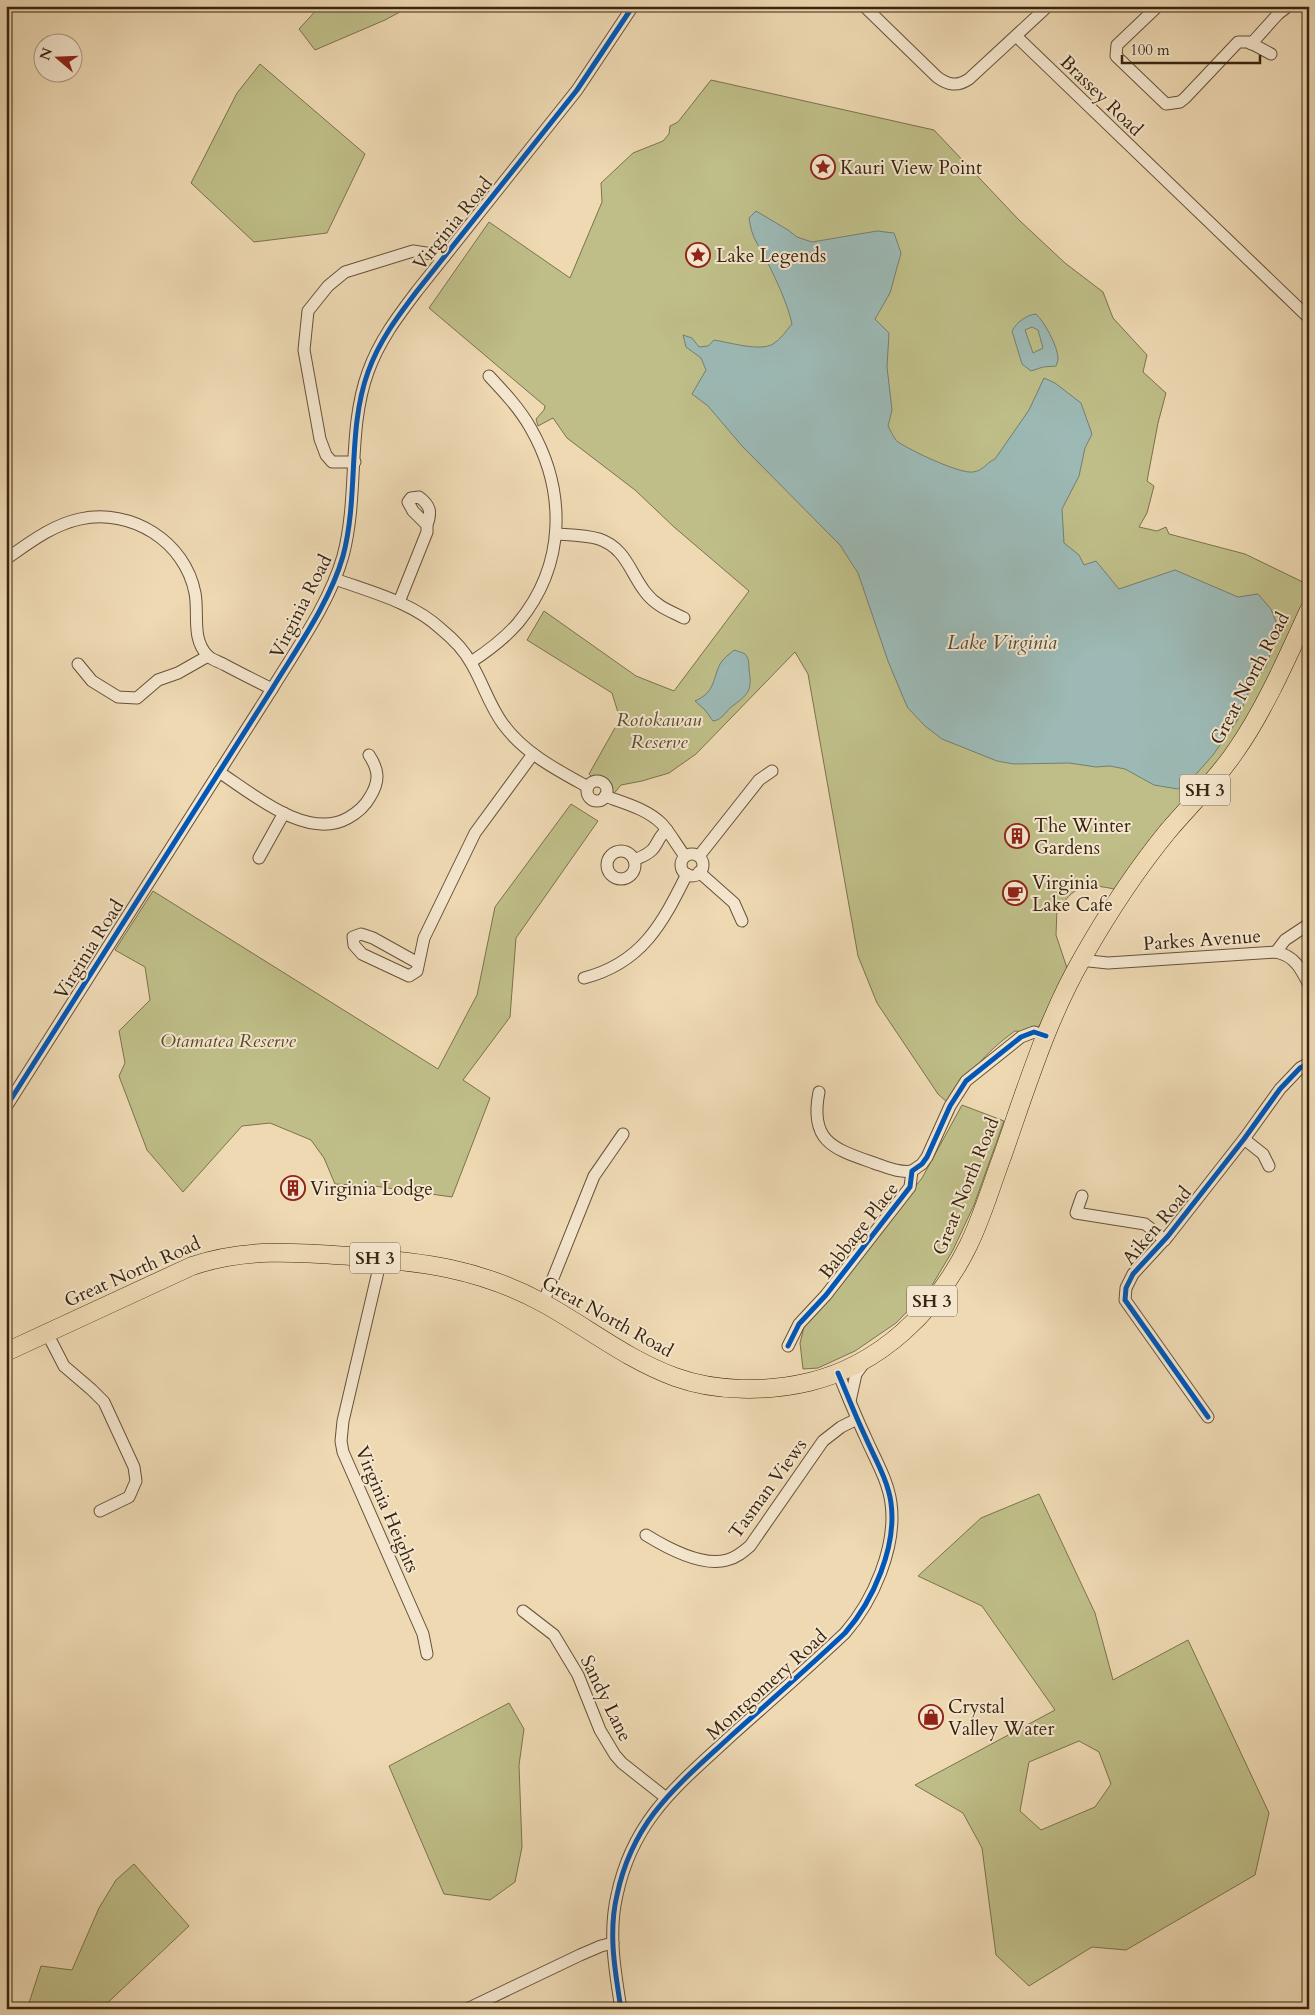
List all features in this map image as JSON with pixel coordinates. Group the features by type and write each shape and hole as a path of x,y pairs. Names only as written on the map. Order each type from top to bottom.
{"highway":[{"name":"Great North Road","path":"6,1352 168,1276 217,1258 245,1253 271,1252 426,1263 472,1273 503,1284 543,1303 632,1358 655,1369 695,1383 736,1388 792,1386 838,1373 867,1359 901,1334 921,1314 939,1293 954,1270 977,1226 1046,1036 1065,990 1082,958 1108,915 1150,855 1238,749 1284,664 1309,610"}],"street":[{"name":"Virginia Road","path":"6,1107 272,689 335,578 347,537 361,397 378,347 393,322 577,90 632,6"},
{"path":"864,6 937,77 950,84 963,83 969,79 1048,6"},
{"path":"1158,6 1117,45 1116,56 1166,104 1180,102 1185,98 1238,42 1251,44 1271,54"},
{"path":"1251,44 1278,14 1287,8"},
{"name":"Brassey Road","path":"1016,36 1309,318"},
{"name":"Virginia Road","path":"355,462 332,462 326,455 320,439 304,350 308,311 328,286 345,272 413,251 445,256"},
{"path":"471,662 508,634 529,608 548,571 554,553 556,534 557,516 554,491 539,445 529,426 509,398 489,376"},
{"path":"6,558 42,534 79,520 110,516 154,532 175,550 191,578 196,595 195,619 199,640 208,656 272,689"},
{"path":"398,602 427,532 427,525"},
{"path":"556,534 586,537 611,545 626,559 646,594 656,604 684,618"},
{"path":"335,578 398,602 423,615 441,628 471,662 489,702 503,724 517,740 533,754 588,787 587,793 594,800 600,800 605,796 650,815 667,830 684,856"},
{"path":"78,664 92,680 118,697 137,698 158,680 178,674 208,656"},
{"path":"393,969 413,960 475,833 533,754"},
{"path":"219,772 284,813 307,823 329,825 343,821 355,814 367,803 377,779 377,767 369,755"},
{"path":"699,856 759,780 772,771"},
{"path":"259,858 284,813"},
{"path":"634,860 652,850 662,834 667,830"},
{"path":"693,854 699,856 703,864 695,875 687,874 682,868 684,856 693,854"},
{"path":"699,872 734,903 742,920"},
{"path":"584,978 609,970 646,943 674,901 687,874"},
{"path":"1276,952 1285,940 1309,924"},
{"path":"361,934 373,938 413,960 417,971 409,976 362,954 354,945 353,937 361,934"},
{"name":"Parkes Avenue","path":"1082,958 1089,961 1108,963 1276,952 1290,956 1309,985"},
{"name":"Babbage Place","path":"788,1346 799,1324 826,1296 910,1187 912,1171 922,1164 927,1157 950,1106 966,1081 1021,1036 1034,1032 1046,1036"},
{"name":"Aiken Road","path":"1208,1417 1126,1300 1126,1288 1133,1274 1164,1240 1244,1139 1280,1089 1300,1068 1309,1063"},
{"path":"819,1092 816,1104 819,1128 832,1146 842,1152 900,1171 912,1171"},
{"path":"543,1303 594,1176 623,1134"},
{"path":"1244,1139 1263,1154 1269,1166"},
{"path":"1082,1196 1076,1213 1145,1224 1164,1240"},
{"name":"Virginia Heights","path":"381,1259 342,1421 341,1441 343,1452 424,1634 427,1654"},
{"path":"47,1333 64,1366 104,1402 134,1467 136,1481 129,1497 100,1511"},
{"path":"850,1402 856,1374 867,1359"},
{"name":"Montgomery Road","path":"621,2009 613,1943 615,1903 624,1868 639,1834 665,1797 845,1633 864,1609 872,1595 886,1555 890,1529 891,1502 881,1472 838,1373"},
{"name":"Tasman Views","path":"646,1535 668,1548 707,1561 719,1562 739,1555 755,1539 824,1441 842,1427 857,1419"},
{"name":"Sandy Lane","path":"523,1611 554,1635 578,1675 600,1730 615,1754 622,1763 665,1797"},
{"path":"467,2009 580,1955 613,1943"}],"green space":[{"path":"320,6 411,6 385,20 315,50 299,29"},
{"path":"260,64 365,154 327,233 254,242 191,183 237,93"},
{"name":"Rotokawau Reserve","path":"711,80 934,130 1019,220 1065,263 1103,292 1113,318 1147,355 1143,372 1166,393 1147,481 1154,486 1147,513 1139,527 1157,531 1166,527 1169,534 1245,554 1309,585 1309,593 1245,727 1119,890 1100,886 1078,889 1057,909 1056,935 1067,968 1036,1033 1015,1031 1004,1039 978,1064 949,1104 938,1094 877,1003 858,956 808,674 795,652 696,754 669,773 621,785 611,797 589,774 620,719 612,693 527,640 544,611 636,676 674,691 749,591 674,527 635,490 567,438 553,418 538,426 536,419 545,406 429,308 489,222 570,278 602,202 601,183 633,153 663,141 669,134 670,126 678,122"},
{"name":"Otamatea Reserve","path":"571,804 598,821 516,938 510,1017 463,1080 490,1098 452,1197 374,1186 335,1184 324,1158 311,1140 270,1123 242,1126 183,1192 147,1150 119,1076 125,1063 119,1031 150,1000 145,967 115,950 153,891 438,1069 477,995 495,907"},
{"path":"962,1105 1004,1121 974,1205 953,1250 931,1287 896,1323 855,1351 818,1368 803,1369 800,1343 804,1327 922,1178"},
{"path":"1039,1494 1095,1613 1113,1680 1188,1640 1269,1813 1255,1875 1126,1950 1092,1947 1029,1986 996,1955 982,1848 963,1813 915,1785 1055,1710 982,1606 918,1576 981,1518","holes":["1079,1741 1099,1752 1111,1784 1095,1807 1041,1830 1020,1811 1029,1762"]},
{"path":"509,1703 524,1729 519,1765 522,1847 515,1882 490,1900 444,1894 389,1766"},
{"path":"134,1864 189,1926 101,2009 27,2009 41,1966 72,1970 99,1908 116,1880"}],"water":[{"name":"Lake Virginia","path":"756,211 797,237 812,242 877,231 894,233 901,253 890,293 875,319 889,333 887,367 892,410 888,426 898,442 923,456 957,469 966,472 980,470 995,459 1029,410 1044,378 1055,383 1081,403 1092,434 1085,448 1079,476 1062,509 1064,543 1079,555 1084,565 1096,561 1119,589 1175,570 1238,597 1258,594 1271,609 1279,630 1266,666 1249,691 1237,721 1213,755 1198,772 1178,789 1154,785 1125,769 1110,766 1096,767 1069,763 1014,764 997,761 942,739 925,726 908,708 888,661 858,573 840,545 742,446 708,406 692,394 706,370 701,358 686,347 683,335 692,338 699,347 708,346 714,340 760,347 776,342 792,324 781,292 752,231 749,218"},
{"path":"1036,314 1053,341 1058,361 1056,366 1043,367 1031,371 1022,364 1012,331 1022,320","holes":["1032,327 1038,330 1043,348 1033,353 1025,330"]},
{"path":"734,650 745,654 748,659 749,690 722,717 713,721 695,701 710,690 721,662"}],"cycle path":[{"path":"6,1107 272,689 312,624 330,590 343,556 348,533 357,417 368,372 383,339 417,291 577,90 633,6"},
{"path":"788,1346 799,1324 826,1295 910,1187 912,1171 922,1164 927,1157 950,1106 966,1081 1021,1037 1034,1032 1046,1036"},
{"path":"1208,1417 1125,1300 1126,1288 1133,1274 1168,1236 1244,1139 1280,1089 1300,1068 1309,1063"},
{"path":"621,2009 613,1952 614,1909 624,1868 646,1824 660,1805 694,1770 845,1633 865,1605 881,1572 890,1537 891,1503 887,1486 838,1373"}],"place":[{"name":"Kauri View Point","path":"823,167"},
{"name":"Lake Legends","path":"698,255"},
{"name":"The Winter Gardens","path":"1017,836"},
{"name":"Virginia Lake Cafe","path":"1015,893"},
{"name":"Virginia Lodge","path":"293,1188"},
{"name":"Crystal Valley Water","path":"931,1717"}]}
